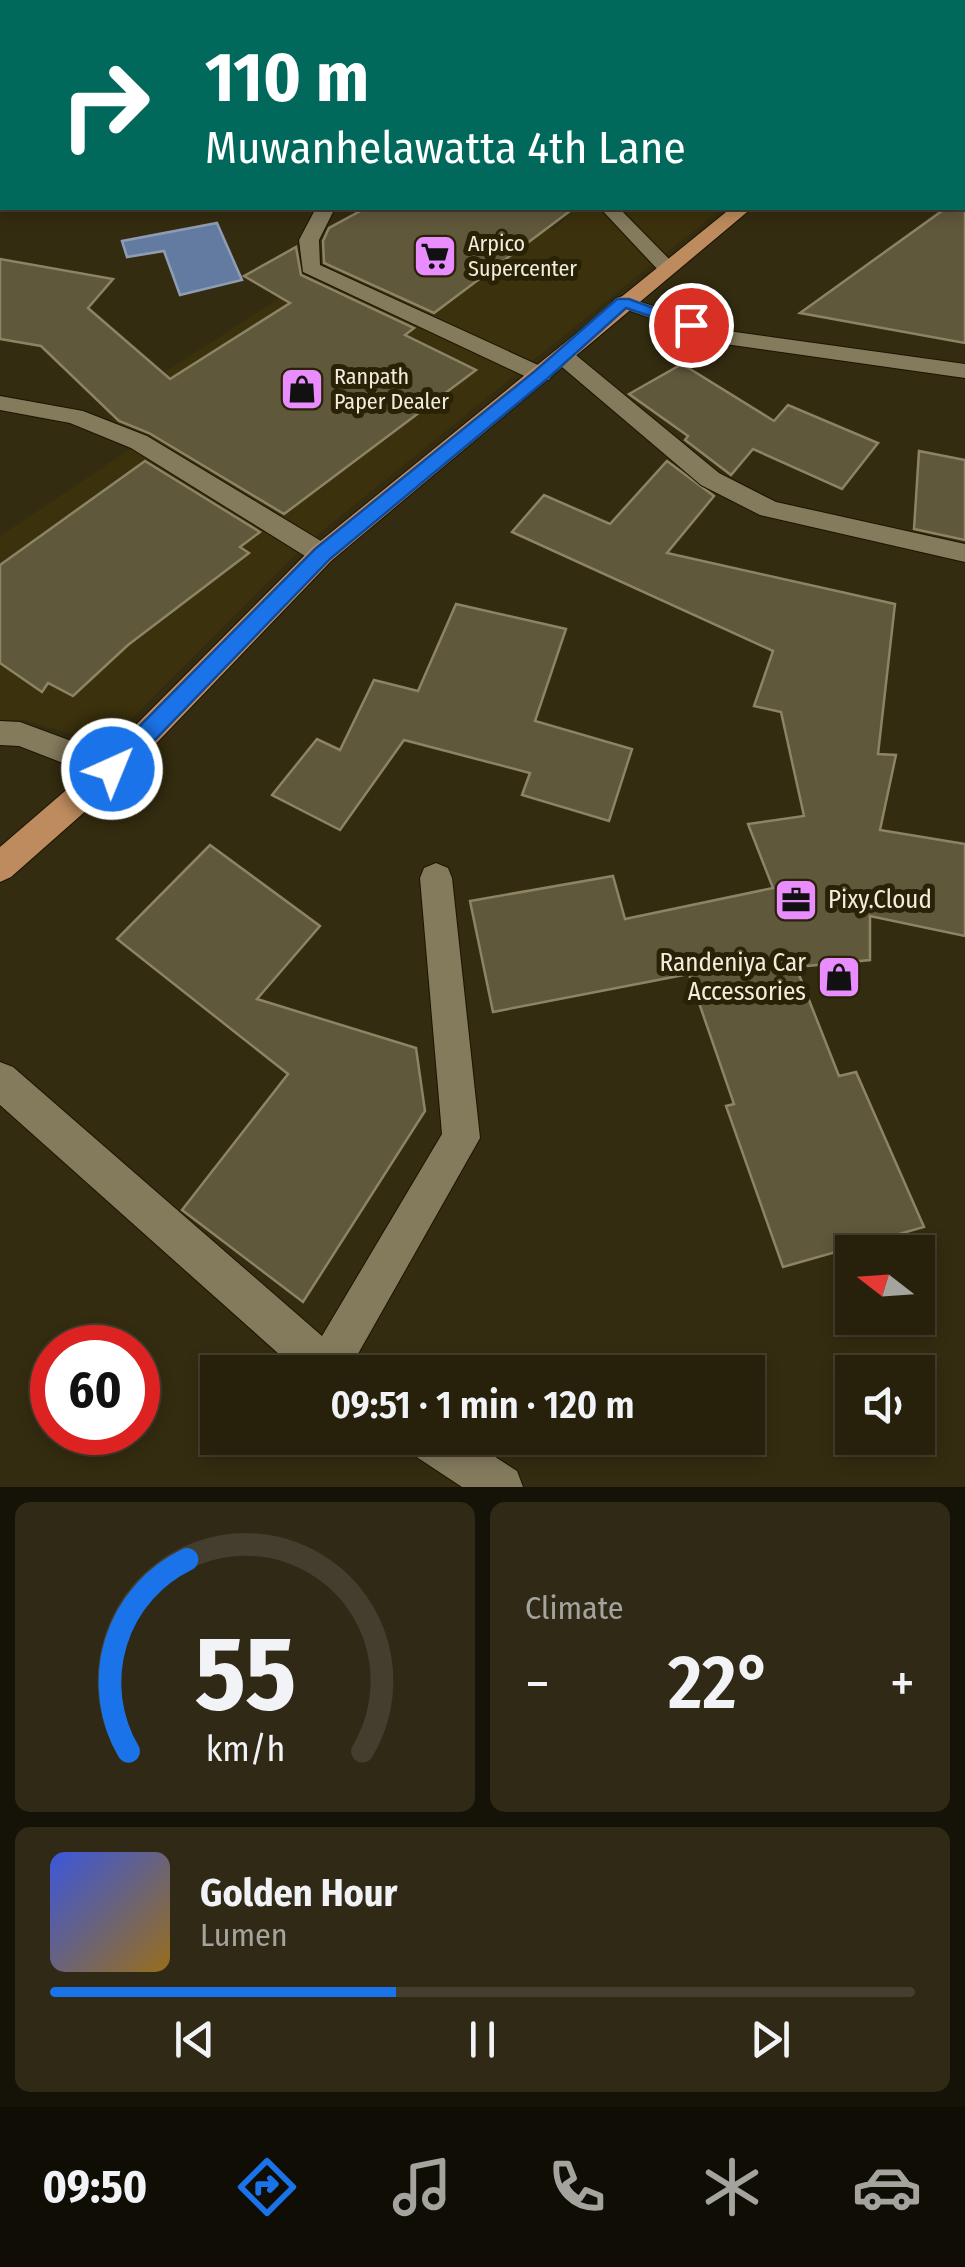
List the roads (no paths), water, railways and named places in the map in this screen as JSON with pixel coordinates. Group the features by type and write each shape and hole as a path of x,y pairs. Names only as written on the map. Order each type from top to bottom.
{"main road":[{"path":"0,867 112,769 322,554 541,375 623,302 739,210"}],"street":[{"path":"323,210 310,240 310,268 541,375"},
{"path":"611,210 666,267"},
{"path":"623,302 725,337 965,371"},
{"path":"563,356 710,480 769,508 965,553"},
{"path":"0,402 76,416 140,442 322,554"},
{"path":"0,734 20,734 112,769"},
{"path":"338,1355 462,1138 436,878"},
{"path":"0,1080 311,1355"},
{"path":"453,1455 501,1487"}],"water":[{"path":"217,223 242,280 180,295 164,251 127,257 122,241"}],"place":[{"name":"Arpico Supercenter","path":"435,256"},
{"name":"Ranpath Paper Dealer","path":"302,389"},
{"name":"Pixy.Cloud","path":"796,900"},
{"name":"Randeniya Car Accessories","path":"839,977"}]}
